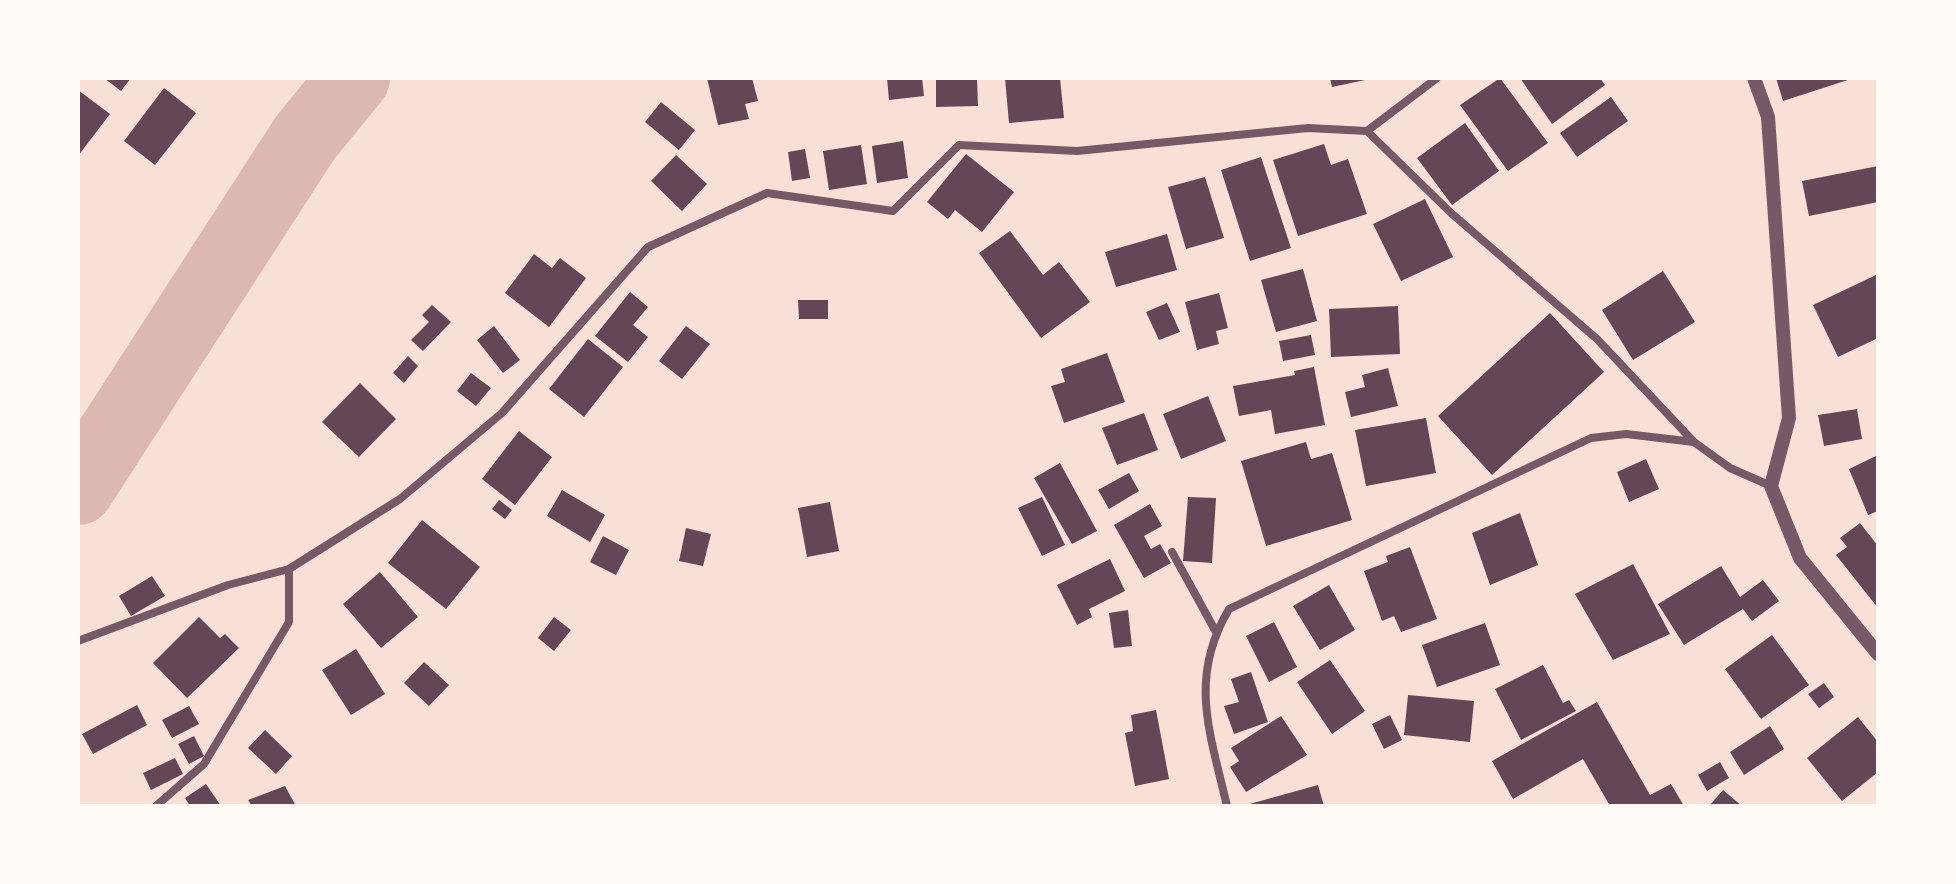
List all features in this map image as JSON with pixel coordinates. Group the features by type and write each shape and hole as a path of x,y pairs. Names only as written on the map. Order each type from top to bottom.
{"street":[{"path":"78,641 228,585 289,569 400,499 502,413 648,247 767,193 893,211 959,145 1077,151 1308,128 1367,131 1437,78"},
{"path":"1754,78 1768,117 1789,418 1771,486 1800,558 1878,654"},
{"path":"1367,131 1451,213 1597,339 1694,442 1730,468 1771,486"},
{"path":"1227,806 1203,700 1216,632 1229,609 1591,438 1626,434 1694,442"},
{"path":"1172,552 1216,632"},
{"path":"156,806 204,764 289,622 289,569"}],"building":[{"path":"104,78 131,78 121,91"},
{"path":"707,78 752,78 758,101 745,104 749,119 718,125"},
{"path":"887,78 922,78 924,96 889,100"},
{"path":"936,78 977,78 978,106 936,107"},
{"path":"1005,78 1060,78 1064,118 1009,123"},
{"path":"1330,78 1370,78 1370,79 1332,87"},
{"path":"1500,78 1548,143 1508,171 1460,105"},
{"path":"1520,78 1600,78 1605,85 1552,124"},
{"path":"1776,78 1851,78 1851,79 1783,101"},
{"path":"164,88 196,113 155,165 124,141"},
{"path":"78,90 110,114 78,156"},
{"path":"1611,97 1628,121 1577,157 1560,133"},
{"path":"661,102 695,130 679,150 645,122"},
{"path":"1465,123 1499,171 1452,205 1417,158"},
{"path":"903,141 908,178 877,183 872,146"},
{"path":"1324,144 1331,165 1348,159 1367,214 1298,236 1273,160"},
{"path":"861,145 867,184 829,190 823,151"},
{"path":"805,149 810,178 792,181 788,152"},
{"path":"966,154 1014,192 982,232 955,210 948,219 927,202"},
{"path":"676,155 707,184 682,211 651,181"},
{"path":"1261,157 1291,248 1250,261 1221,170"},
{"path":"1878,166 1878,202 1809,216 1802,181"},
{"path":"1205,177 1224,238 1186,249 1168,187"},
{"path":"1425,199 1453,257 1401,281 1373,224"},
{"path":"1010,231 1043,275 1059,262 1090,302 1041,338 979,253"},
{"path":"1167,234 1177,270 1116,287 1105,252"},
{"path":"534,254 552,268 560,258 586,278 549,327 505,293"},
{"path":"1303,269 1317,321 1276,332 1261,280"},
{"path":"1663,271 1695,322 1633,360 1602,310"},
{"path":"1878,274 1878,338 1838,357 1813,305"},
{"path":"630,292 648,307 633,325 648,337 628,362 595,336"},
{"path":"1219,293 1228,328 1216,331 1219,344 1197,350 1185,302"},
{"path":"798,300 828,300 828,319 799,319"},
{"path":"1167,303 1180,332 1159,340 1146,312"},
{"path":"432,305 451,322 423,351 411,340 429,322 422,315"},
{"path":"1398,306 1400,354 1331,357 1329,309"},
{"path":"1550,313 1604,372 1492,475 1438,416"},
{"path":"494,326 520,360 503,373 477,340"},
{"path":"686,326 710,344 682,379 659,361"},
{"path":"1311,335 1315,355 1283,361 1279,341"},
{"path":"588,339 623,367 584,417 549,389"},
{"path":"1107,353 1125,402 1064,423 1051,386 1065,382 1061,369"},
{"path":"408,356 418,366 404,383 393,373"},
{"path":"1314,367 1325,425 1275,434 1271,410 1239,416 1233,386 1295,375 1294,371"},
{"path":"1388,368 1398,406 1351,417 1345,392 1365,387 1362,375"},
{"path":"471,373 491,388 476,406 457,391"},
{"path":"360,383 396,419 359,457 322,422"},
{"path":"1208,396 1226,441 1181,459 1163,414"},
{"path":"1857,409 1862,439 1824,446 1818,415"},
{"path":"1144,413 1158,450 1117,465 1102,428"},
{"path":"1426,418 1436,473 1366,486 1355,430"},
{"path":"519,431 552,457 515,505 482,479"},
{"path":"1306,442 1311,459 1332,453 1352,520 1266,546 1241,461"},
{"path":"1878,455 1878,511 1868,515 1849,469"},
{"path":"1646,459 1659,489 1629,502 1617,472"},
{"path":"1060,463 1097,531 1072,544 1034,478"},
{"path":"1129,473 1139,491 1109,509 1098,490"},
{"path":"562,490 605,515 590,542 547,516"},
{"path":"1042,497 1065,545 1042,556 1018,508"},
{"path":"1188,497 1216,498 1212,563 1183,561"},
{"path":"499,500 512,510 505,519 492,509"},
{"path":"830,502 839,551 807,557 798,508"},
{"path":"1150,504 1162,526 1144,536 1151,549 1160,544 1171,563 1144,578 1114,525"},
{"path":"1520,513 1538,565 1490,585 1472,533"},
{"path":"422,520 480,567 446,609 388,563"},
{"path":"1860,523 1878,546 1878,608 1836,555 1847,547 1840,538"},
{"path":"686,528 711,534 703,566 679,561"},
{"path":"603,536 629,550 616,575 590,562"},
{"path":"1410,547 1437,619 1401,632 1394,616 1382,621 1364,571 1388,562 1386,556"},
{"path":"1110,559 1125,591 1089,609 1092,617 1077,625 1057,585"},
{"path":"1633,564 1670,634 1613,660 1575,594"},
{"path":"1721,566 1740,597 1763,580 1779,601 1752,621 1743,609 1684,645 1658,604"},
{"path":"380,572 418,617 381,648 343,604"},
{"path":"152,576 165,596 131,616 119,596"},
{"path":"1329,585 1355,630 1320,650 1293,606"},
{"path":"1128,610 1132,646 1114,648 1109,613"},
{"path":"199,617 220,638 225,634 239,648 187,698 153,663"},
{"path":"554,617 571,630 554,651 538,638"},
{"path":"1274,622 1297,667 1269,682 1246,636"},
{"path":"1485,623 1500,665 1437,687 1422,645"},
{"path":"1772,635 1809,685 1761,719 1725,669"},
{"path":"356,649 385,694 351,715 322,670"},
{"path":"1330,660 1365,711 1332,734 1297,682"},
{"path":"424,662 449,685 429,706 404,683"},
{"path":"1543,665 1563,703 1569,700 1576,711 1521,740 1495,689"},
{"path":"1251,672 1268,722 1234,734 1224,706 1239,702 1231,679"},
{"path":"1824,683 1834,697 1819,708 1808,694"},
{"path":"1408,695 1474,701 1470,742 1404,735"},
{"path":"1597,702 1650,795 1671,784 1684,806 1610,806 1583,759 1513,799 1492,761"},
{"path":"137,705 147,725 93,754 82,734"},
{"path":"189,706 199,724 172,738 162,720"},
{"path":"1156,710 1169,779 1135,786 1125,733 1133,731 1131,715"},
{"path":"1390,715 1402,740 1384,749 1372,724"},
{"path":"1281,716 1307,755 1246,792 1230,767 1239,761 1231,748"},
{"path":"1858,717 1878,742 1878,772 1842,801 1807,758"},
{"path":"1770,726 1784,749 1744,775 1730,752"},
{"path":"265,730 292,756 276,774 248,748"},
{"path":"194,736 204,756 189,764 178,744"},
{"path":"175,758 183,774 151,790 143,773"},
{"path":"1720,762 1729,778 1707,791 1698,775"},
{"path":"206,784 221,806 190,806 185,798"},
{"path":"1318,785 1324,806 1246,806 1246,805"},
{"path":"285,786 296,806 252,806 248,800"},
{"path":"1723,790 1742,806 1709,806"}],"waterway":[{"path":"78,489 305,138 354,78"}]}
